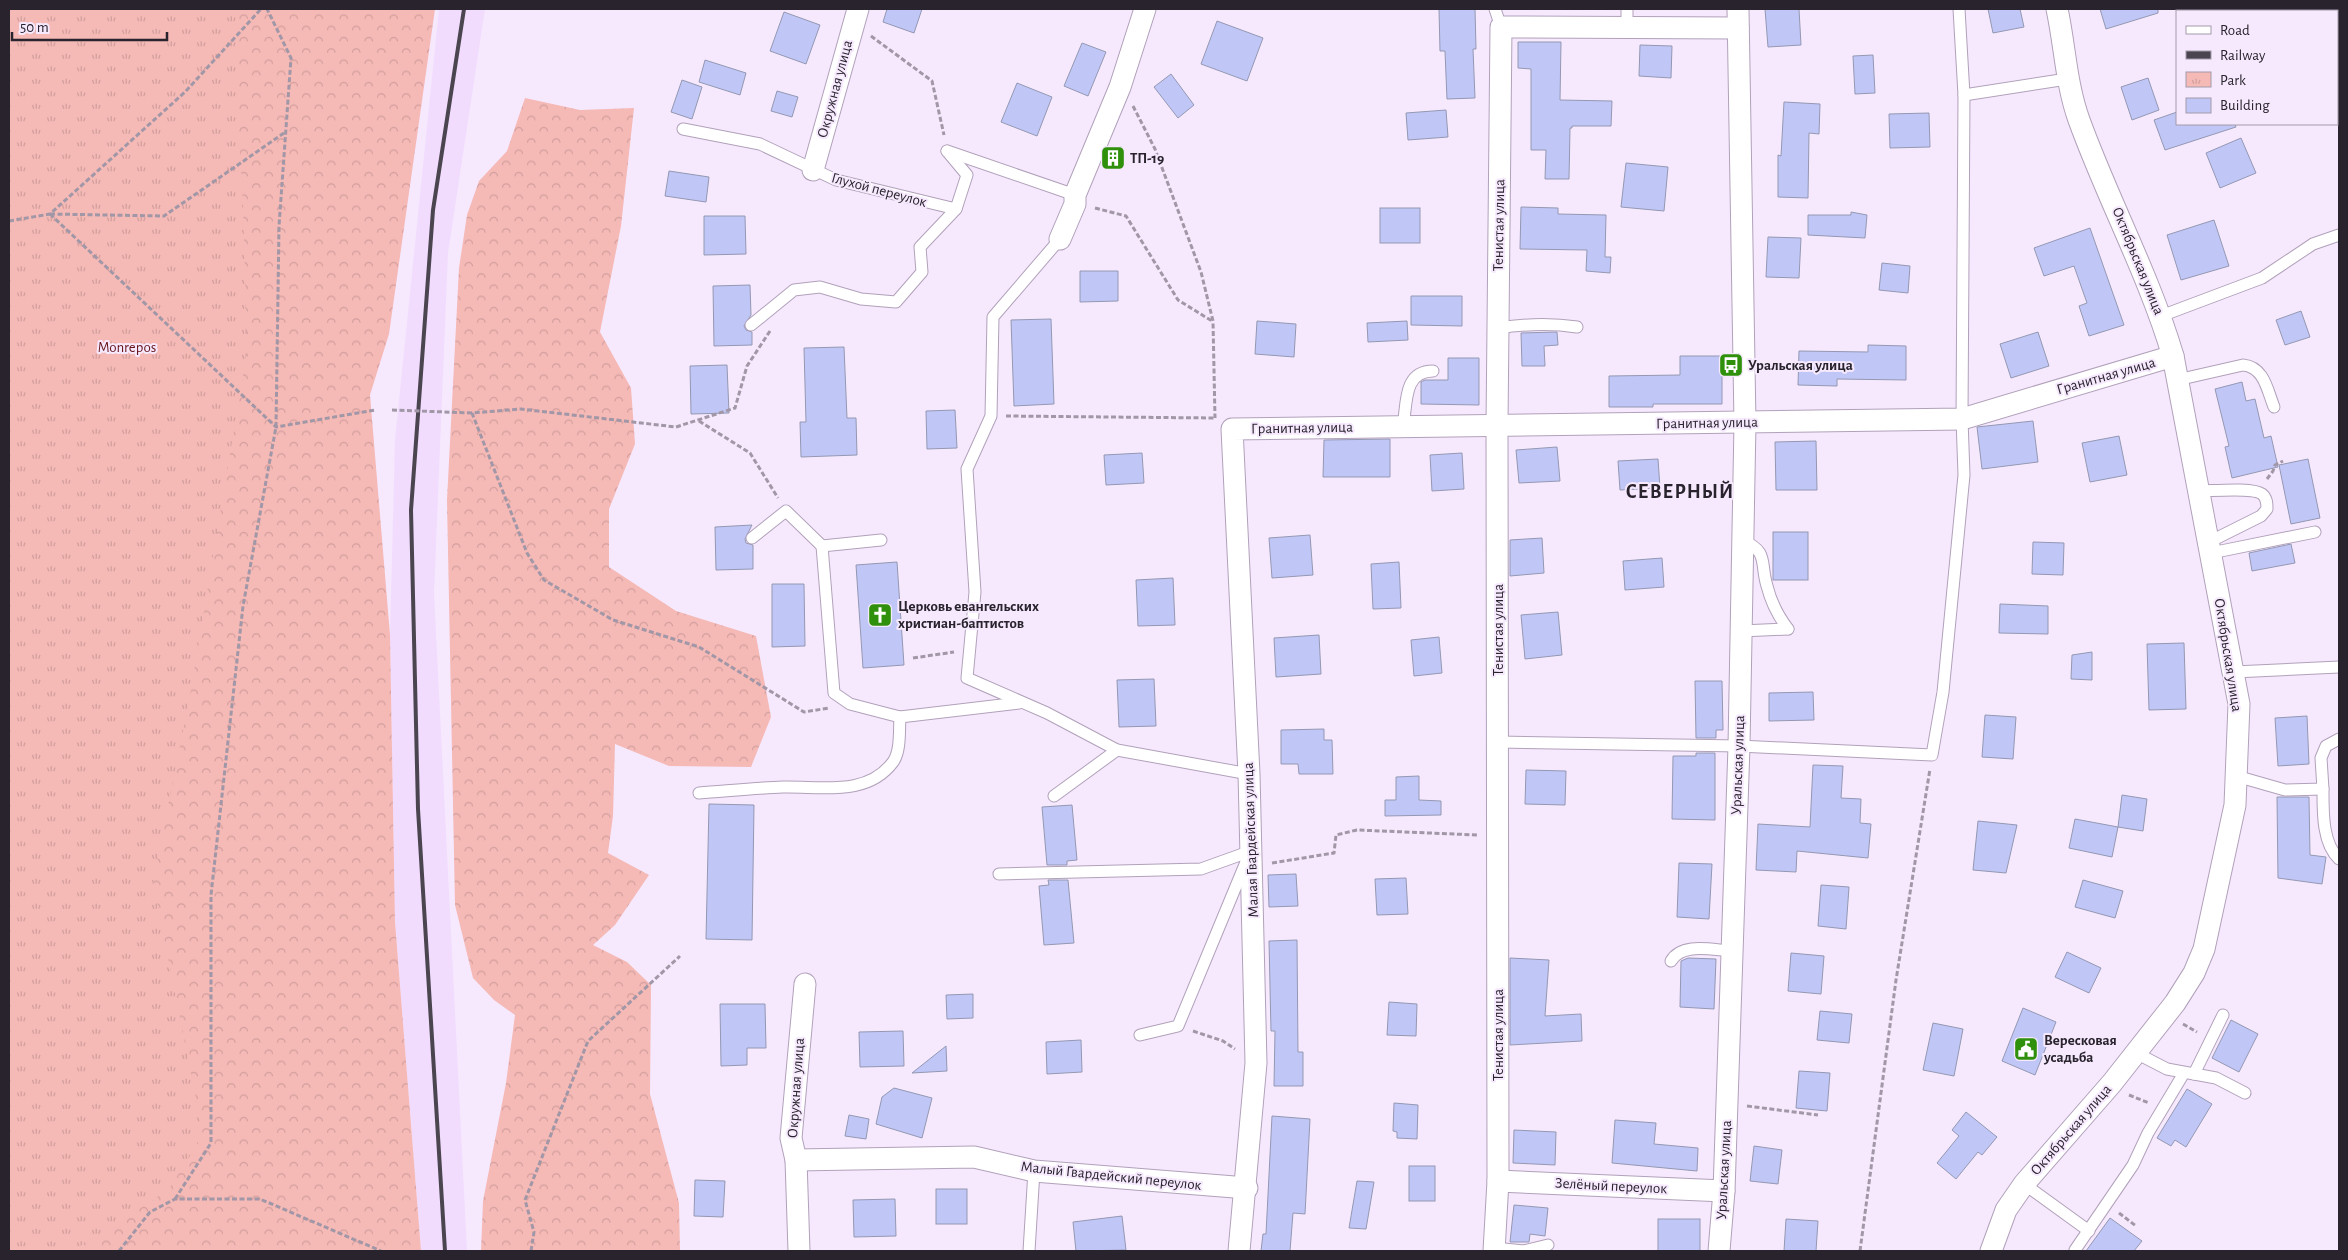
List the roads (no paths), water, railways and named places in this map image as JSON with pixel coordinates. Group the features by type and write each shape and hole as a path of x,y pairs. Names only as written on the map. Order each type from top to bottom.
{"street":[{"path":"1060,238 1120,87 1145,9"},
{"name":"Октябрьская улица","path":"1991,1251 2006,1210 2024,1184 2136,1053 2169,1011 2194,973 2204,949 2235,805 2239,704 2172,356 2161,316 2078,119 2068,79 2057,9"},
{"name":"Окружная улица","path":"813,170 856,15"},
{"path":"1498,18 1738,18"},
{"name":"Тенистая улица","path":"1494,1250 1498,1181 1498,18"},
{"name":"Уральская улица","path":"1719,1251 1724,1191 1739,746 1745,423 1738,18"},
{"name":"Гранитная улица","path":"1223,423 1403,427 1962,419 2172,356"},
{"name":"Малая Гвардейская улица","path":"1223,423 1249,774 1256,1063 1247,1188 1239,1251"},
{"name":"Окружная улица","path":"799,1251 796,1160 791,1138 794,1086 805,984"},
{"name":"Малый Гвардейский переулок","path":"796,1160 974,1157 1034,1172 1247,1188"},
{"name":"Зелёный переулок","path":"1498,1181 1724,1191"}],"lane":[{"path":"1498,742 1739,746 1932,755 1942,692 1964,475 1962,419 1964,95 1959,9"},
{"path":"1964,95 2068,79"},
{"name":"Глухой переулок","path":"683,129 760,144 836,180 956,209"},
{"path":"751,324 794,290 820,287 861,299 896,302 922,272 920,247 956,209 967,175 947,151 1075,199"},
{"path":"2161,316 2262,278 2313,244 2339,235"},
{"path":"1060,238 993,317 992,416 967,469 976,592 966,678 1046,713 1117,750 1249,774"},
{"path":"1498,328 1518,325 1557,324 1577,327"},
{"path":"2177,380 2243,364 2252,366 2260,372 2274,407"},
{"path":"1403,427 1410,384 1415,375 1422,371 1433,371"},
{"path":"2199,491 2253,491 2262,494 2267,501 2267,509 2261,516 2210,547"},
{"path":"752,538 786,511 822,546 834,693 850,704 900,717 1021,703"},
{"path":"2210,547 2315,532"},
{"path":"822,546 881,540"},
{"path":"1741,631 1788,629 1777,615 1766,585 1762,556 1755,546 1743,541"},
{"path":"2234,672 2339,667"},
{"path":"699,793 784,787 850,787 874,780 894,761 899,742 900,717"},
{"path":"2339,739 2326,746 2321,758 2323,820 2334,854 2339,859"},
{"path":"1054,796 1117,750"},
{"path":"2236,776 2285,790 2323,789"},
{"path":"999,874 1201,869 1251,858"},
{"path":"1140,1035 1178,1026 1251,858"},
{"path":"1671,961 1675,953 1684,949 1732,951"},
{"path":"2075,1250 2108,1205 2133,1165 2163,1108 2211,1039 2223,1015"},
{"path":"2136,1053 2167,1069 2216,1078 2245,1093"},
{"path":"1029,1251 1034,1172"},
{"path":"2024,1184 2089,1231"},
{"path":"1494,1250 1524,1251 1548,1245"}],"water":[{"path":"2339,9 2339,115 2338,10 2318,10"}],"railway":[{"path":"445,1251 418,809 411,510 433,210 464,9"}],"place":[{"name":"ТП-19","path":"1113,158"},
{"name":"Уральская улица","path":"1731,365"},
{"name":"Церковь евангельских христиан-баптистов","path":"880,615"},
{"name":"Вересковая усадьба","path":"2026,1049"}],"district":[{"name":"СЕВЕРНЫЙ","path":"1680,492"}],"park label":[{"name":"Monrepos","path":"127,347"}]}
